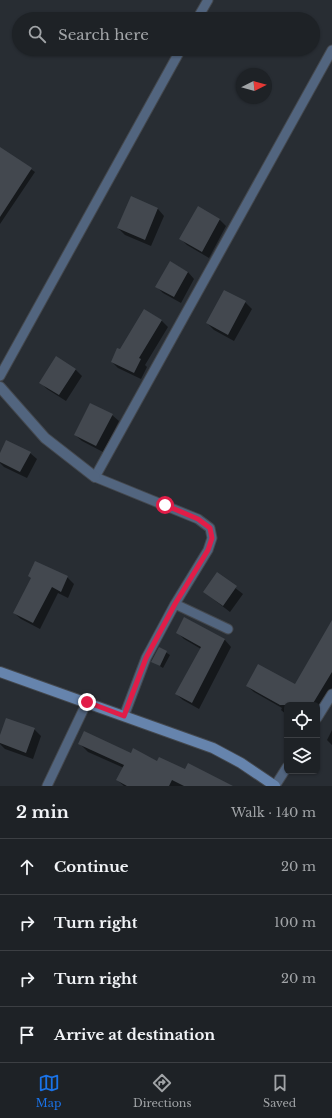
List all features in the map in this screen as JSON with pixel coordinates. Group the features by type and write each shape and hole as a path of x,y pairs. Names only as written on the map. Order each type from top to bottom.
{"street":[{"path":"0,387 45,438 95,477"},
{"path":"0,672 213,748 241,763 275,786"}],"lane":[{"path":"201,12 208,0"},
{"path":"124,716 146,658 175,604 208,550 212,538 210,528 187,513 95,477 332,50"},
{"path":"0,376 177,56"},
{"path":"175,604 228,629"},
{"path":"320,713 332,694"},
{"path":"46,786 87,702"},
{"path":"275,786 284,772"}],"building":[{"path":"0,147 32,168 0,217"},
{"path":"131,196 158,208 145,240 117,228"},
{"path":"198,206 220,219 202,252 179,239"},
{"path":"170,261 188,272 174,297 155,287"},
{"path":"224,290 246,301 228,335 206,323"},
{"path":"144,309 162,320 139,358 141,359 134,373 111,362 117,348 120,349"},
{"path":"56,356 76,369 59,395 39,383"},
{"path":"90,403 113,414 96,446 74,435"},
{"path":"6,440 31,452 20,472 0,462 0,453"},
{"path":"35,561 68,576 61,592 52,587 33,623 13,613 31,578 28,576"},
{"path":"217,572 237,586 223,606 203,592"},
{"path":"184,617 225,639 192,703 175,694 201,647 176,633"},
{"path":"332,620 332,672 314,702 284,702 284,705 280,705 246,686 258,664 295,684"},
{"path":"159,647 167,651 160,666 151,662"},
{"path":"6,718 35,728 26,753 0,743 0,735"},
{"path":"84,731 131,753 133,748 157,761 159,757 185,769 188,763 233,786 184,786 172,780 169,786 127,786 116,780 124,765 78,744"}],"route":[{"path":"87,702 124,716 146,658 175,604 208,550 212,538 210,528 187,513 165,505"}]}
